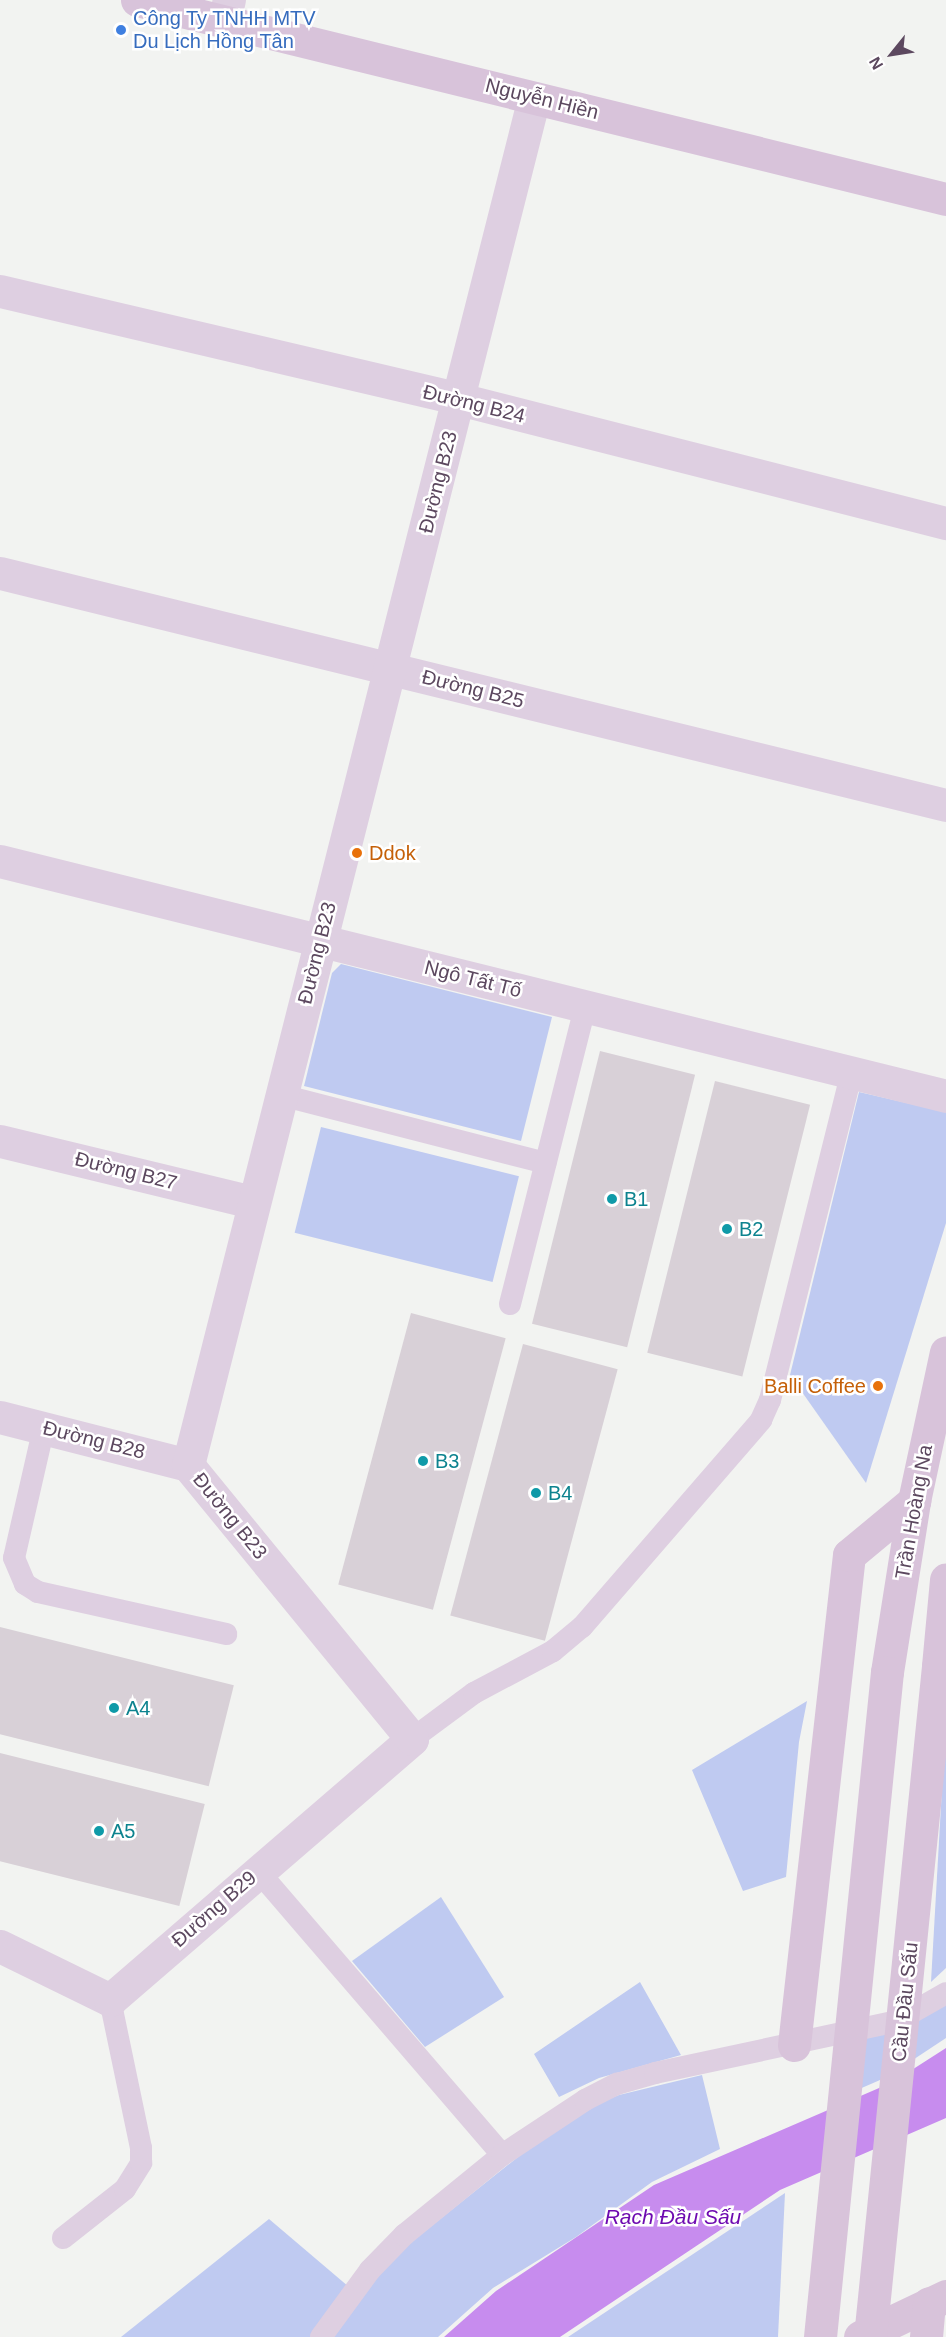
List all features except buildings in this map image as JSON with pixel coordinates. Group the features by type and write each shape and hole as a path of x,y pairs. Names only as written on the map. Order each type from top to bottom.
{"main road":[{"name":"Nguyễn Hiền","path":"138,0 226,11 534,98 945,196"},
{"name":"Trần Hoàng Na","path":"820,2337 887,1672 915,1501 946,1352"},
{"path":"794,2045 849,1555 915,1501"},
{"name":"Cầu Đầu Sấu","path":"870,2337 946,1579"},
{"path":"860,2337 940,2301"},
{"path":"926,2337 940,2301"}],"street":[{"name":"Đường B23","path":"412,1739 188,1464 319,940 392,668 534,98"},
{"name":"Đường B24","path":"0,291 459,399 946,523"},
{"name":"Đường B25","path":"0,573 946,805"},
{"name":"Ngô Tất Tố","path":"0,861 946,1096"},
{"name":"Đường B27","path":"0,1140 253,1202"},
{"name":"Đường B28","path":"0,1417 188,1464"},
{"name":"Đường B29","path":"110,2000 412,1739"},
{"path":"0,1947 110,2000"}],"lane":[{"path":"510,1304 585,1007"},
{"path":"412,1739 474,1693 553,1651 582,1627 760,1420 770,1400 851,1074"},
{"path":"281,1095 545,1163"},
{"path":"44,1427 14,1558 25,1584 38,1592 226,1634"},
{"path":"258,1871 502,2155"},
{"path":"321,2337 370,2270 404,2235 502,2155 562,2113 617,2084 897,2021 946,1993"},
{"path":"63,2238 125,2189 141,2163 141,2148 110,2000"}],"shaded area":[{"path":"341,964 552,1017 521,1141 304,1086 332,973"},
{"path":"859,1092 946,1112 946,1223 866,1483 790,1375"},
{"path":"321,1127 519,1176 493,1282 295,1233"},
{"path":"807,1701 799,1742 786,1877 743,1891 692,1770"},
{"path":"946,1749 946,1968 931,1982 943,1771"},
{"path":"441,1897 504,1997 425,2047 352,1961"},
{"path":"640,1982 681,2055 599,2078 559,2097 534,2054"},
{"path":"946,2002 946,2038 887,2077 857,2090 861,2038"},
{"path":"702,2075 720,2149 652,2182 576,2237 493,2288 438,2337 328,2337 395,2255 548,2133 586,2108 619,2095"},
{"path":"785,2193 778,2337 568,2337"},
{"path":"269,2219 349,2287 311,2337 121,2337"}],"water":[{"name":"Rạch Đầu Sấu","path":"946,2048 946,2118 780,2190 560,2337 444,2337 496,2291 654,2185 893,2082"}],"place":[{"name":"Công Ty TNHH MTV Du Lịch Hồng Tân","path":"121,30"},
{"name":"Ddok","path":"357,853"},
{"name":"B1","path":"612,1199"},
{"name":"B2","path":"727,1229"},
{"name":"Balli Coffee","path":"878,1386"},
{"name":"B3","path":"423,1461"},
{"name":"B4","path":"536,1493"},
{"name":"A4","path":"114,1708"},
{"name":"A5","path":"99,1831"}]}
